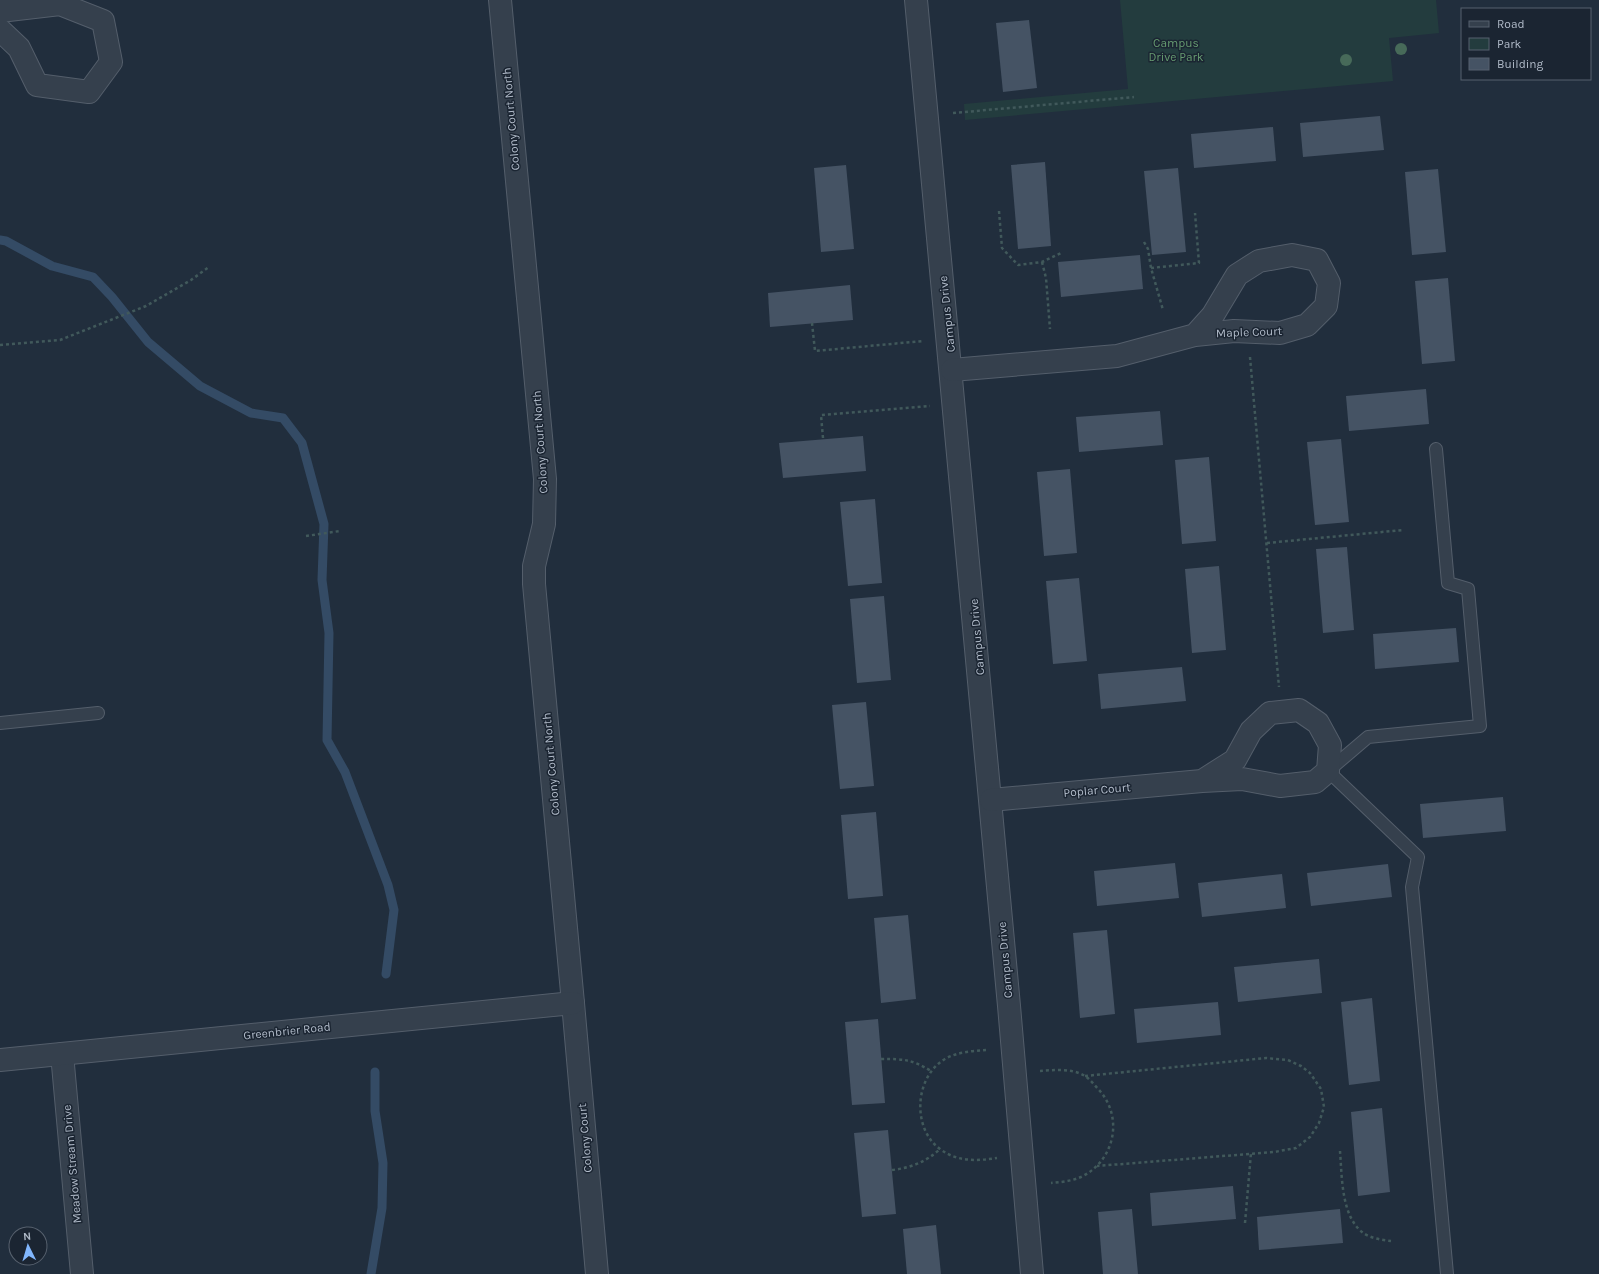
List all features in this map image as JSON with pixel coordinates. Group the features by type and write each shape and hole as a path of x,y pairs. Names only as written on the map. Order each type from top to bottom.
{"street":[{"name":"Colony Court North","path":"500,0 545,479 544,524 534,566 534,584 573,1003"},
{"name":"Campus Drive","path":"916,0 952,370 1032,1274"},
{"path":"0,11 60,4 104,21 111,62 89,92 37,85 19,48 0,30"},
{"name":"Maple Court","path":"952,370 1117,356 1195,335 1234,331 1280,333 1307,325 1326,306 1329,283 1317,260 1292,255 1259,261 1238,275 1213,315 1195,335"},
{"name":"Poplar Court","path":"991,800 1202,781 1242,779 1280,786 1315,782 1328,770 1330,746 1318,723 1299,710 1270,713 1251,731 1235,760 1202,781"},
{"name":"Greenbrier Road","path":"0,1060 573,1003"},
{"name":"Colony Court","path":"573,1003 597,1274"},
{"name":"Meadow Stream Drive","path":"62,1054 82,1274"}],"lane":[{"path":"1436,449 1448,583 1468,589 1480,726 1368,737 1328,770 1418,857 1412,887 1446,1274"},
{"path":"0,723 98,713"}],"path":[{"path":"951,114 1134,97"},
{"path":"999,211 1002,248 1018,265 1042,262 1061,254"},
{"path":"1151,268 1200,263 1195,213"},
{"path":"1144,242 1148,249 1151,268 1163,310"},
{"path":"1042,262 1046,278 1050,329"},
{"path":"0,345 60,340 146,306 191,280 209,267"},
{"path":"812,323 815,351 925,341"},
{"path":"1250,352 1280,689"},
{"path":"823,438 821,415 930,406"},
{"path":"1266,543 1403,530"},
{"path":"306,536 340,531"},
{"path":"987,1050 959,1053 944,1060 931,1071 924,1084 920,1098 921,1113 923,1126 930,1138 940,1149 952,1156 967,1160 997,1158"},
{"path":"1036,1071 1056,1069 1070,1071 1085,1076 1266,1058 1288,1060 1301,1066 1310,1073 1321,1089 1324,1107 1319,1123 1310,1137 1296,1148 1274,1152 1097,1166"},
{"path":"881,1059 904,1059 918,1063 931,1071"},
{"path":"1044,1184 1069,1181 1083,1176 1097,1166 1110,1146 1114,1128 1113,1113 1106,1098 1085,1076"},
{"path":"892,1170 902,1169 917,1164 932,1157 940,1149"},
{"path":"1340,1151 1345,1203 1354,1223 1363,1233 1381,1240 1391,1241"},
{"path":"1245,1223 1251,1153"}],"green space":[{"name":"Campus Drive Park","path":"1120,0 1436,0 1439,33 1389,38 1393,81 965,120 964,104 1128,89"}],"building":[{"path":"1029,20 1037,88 1003,92 996,23"},
{"path":"1380,116 1384,150 1303,157 1300,123"},
{"path":"1273,127 1276,161 1194,168 1191,134"},
{"path":"1045,162 1051,246 1018,249 1011,165"},
{"path":"846,165 854,249 821,252 814,168"},
{"path":"1178,168 1186,252 1152,255 1144,171"},
{"path":"1438,169 1446,252 1412,255 1405,172"},
{"path":"1140,255 1143,289 1061,297 1058,262"},
{"path":"1448,278 1455,361 1422,364 1415,281"},
{"path":"850,285 853,320 770,327 768,293"},
{"path":"1426,389 1429,424 1349,431 1346,396"},
{"path":"1160,411 1163,445 1079,452 1076,417"},
{"path":"863,436 866,471 783,478 779,443"},
{"path":"1341,439 1349,522 1315,525 1307,442"},
{"path":"1209,457 1216,541 1182,544 1175,460"},
{"path":"1070,469 1077,553 1044,556 1037,472"},
{"path":"875,499 882,583 848,586 840,502"},
{"path":"1347,547 1354,630 1323,633 1316,549"},
{"path":"1219,566 1226,650 1192,653 1185,569"},
{"path":"1079,578 1087,661 1053,664 1046,581"},
{"path":"884,596 891,680 857,683 850,599"},
{"path":"1456,628 1459,662 1375,669 1373,634"},
{"path":"1182,667 1186,701 1101,709 1098,674"},
{"path":"866,702 874,786 840,789 832,705"},
{"path":"1503,797 1506,831 1423,838 1420,804"},
{"path":"876,812 883,896 848,899 841,815"},
{"path":"1175,863 1179,898 1097,906 1094,871"},
{"path":"1388,864 1392,897 1311,906 1307,873"},
{"path":"1282,874 1286,908 1202,917 1198,883"},
{"path":"908,915 916,999 881,1003 874,918"},
{"path":"1107,930 1115,1014 1080,1018 1073,933"},
{"path":"1319,959 1322,993 1238,1002 1234,967"},
{"path":"1372,998 1380,1081 1349,1085 1341,1002"},
{"path":"1218,1002 1221,1035 1137,1043 1134,1009"},
{"path":"878,1019 885,1103 852,1105 845,1022"},
{"path":"1382,1108 1390,1192 1358,1196 1351,1112"},
{"path":"888,1130 896,1214 862,1217 854,1133"},
{"path":"1233,1186 1236,1219 1152,1226 1150,1193"},
{"path":"1132,1209 1138,1274 1103,1274 1098,1212"},
{"path":"1340,1209 1343,1243 1259,1250 1257,1217"},
{"path":"936,1225 941,1274 907,1274 903,1229"}],"waterway":[{"path":"0,240 6,241 52,266 93,277 112,297 148,342 200,386 251,413 283,418 302,443 324,524 322,580 329,633 327,740 345,772 388,885 394,910 386,974"},
{"path":"371,1274 382,1208 383,1163 375,1111 375,1072"}]}
